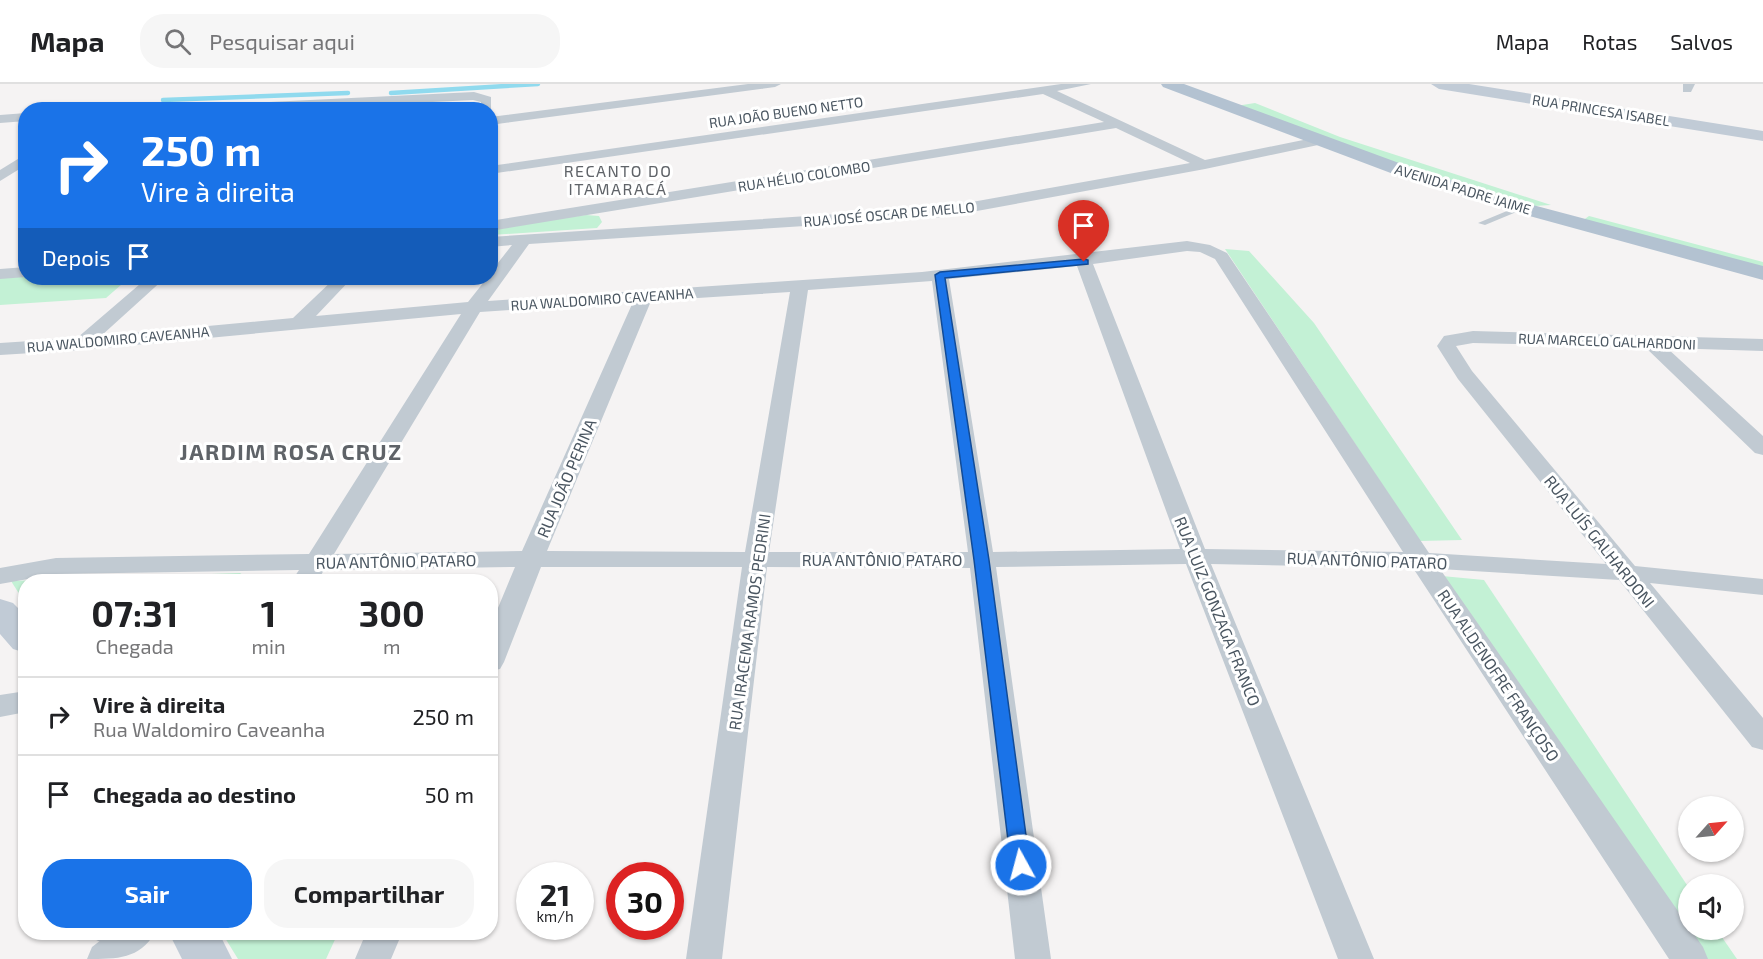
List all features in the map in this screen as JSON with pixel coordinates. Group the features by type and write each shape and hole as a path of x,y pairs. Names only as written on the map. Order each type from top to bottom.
{"main road":[{"name":"AVENIDA PADRE JAIME","path":"1169,84 1411,174 1522,208 1763,273"},
{"name":"AVENIDA PADRE JAIME","path":"1217,84 1443,167 1763,255"},
{"path":"1228,106 1241,102 1263,102"},
{"path":"1565,219 1581,215 1586,208"}],"street":[{"path":"498,120 775,84"},
{"name":"RUA JOÃO BUENO NETTO","path":"498,169 1085,84"},
{"name":"RUA PRINCESA ISABEL","path":"1439,84 1763,136"},
{"path":"359,102 368,88"},
{"path":"1045,90 1205,165"},
{"path":"404,102 482,97 488,102"},
{"path":"0,119 18,118"},
{"name":"RUA HÉLIO COLOMBO","path":"498,225 1116,124"},
{"name":"RUA JOSÉ OSCAR DE MELLO","path":"498,241 944,212 1205,165 1318,141"},
{"path":"0,177 18,164"},
{"path":"611,207 627,233"},
{"path":"498,275 525,239"},
{"name":"RUA WALDOMIRO CAVEANHA","path":"0,349 81,344 474,307 940,275 1084,262 1187,246 1204,248"},
{"name":"RUA ALDENOFRE FRANÇOSO","path":"1204,248 1221,256 1421,560 1690,959"},
{"name":"RUA LUIZ GONZAGA FRANCO","path":"1084,262 1195,556 1356,959"},
{"path":"0,274 18,273"},
{"path":"940,275 982,560 1033,959"},
{"path":"81,344 149,285"},
{"path":"298,324 337,285"},
{"path":"311,572 474,307 490,285"},
{"name":"RUA IRACEMA RAMOS PEDRINI","path":"704,959 756,558 800,285"},
{"name":"RUA JOÃO PERINA","path":"498,642 531,559 644,296"},
{"name":"RUA MARCELO GALHARDONI","path":"1451,340 1473,337 1763,345"},
{"name":"RUA LUÍS GALHARDONI","path":"1451,340 1446,346 1465,375 1763,739"},
{"path":"1650,342 1763,448"},
{"name":"RUA ANTÔNIO PATARO","path":"0,576 56,566 311,572 531,559 982,560 1195,556 1421,560 1627,573 1763,587"},
{"path":"0,611 18,631"},
{"path":"0,706 18,702"},
{"path":"198,940 207,959"},
{"path":"373,959 381,940"}],"lane":[{"path":"1482,223 1522,208"}],"green space":[{"path":"1255,103 1340,137 1551,205 1534,206 1419,174 1236,106"},
{"path":"586,215 599,216 602,222 597,228 498,235 498,227"},
{"path":"1589,216 1763,262 1763,269 1582,221"},
{"path":"1225,249 1249,251 1314,323 1462,540 1420,541"},
{"path":"18,276 18,285 121,285 106,298 0,305 0,277"},
{"path":"1442,576 1484,580 1680,874 1678,918"},
{"path":"11,581 18,581 18,592"},
{"path":"226,940 335,940 326,959 238,959"},
{"path":"1693,940 1724,940 1737,959 1706,959"}],"waterway":[{"path":"391,93 538,84"},
{"path":"163,100 348,93"}],"district":[{"name":"RECANTO DO ITAMARACÁ","path":"618,179"},
{"name":"JARDIM ROSA CRUZ","path":"291,451"}],"route":[{"path":"1021,865 982,560 940,275 1084,262"}]}
